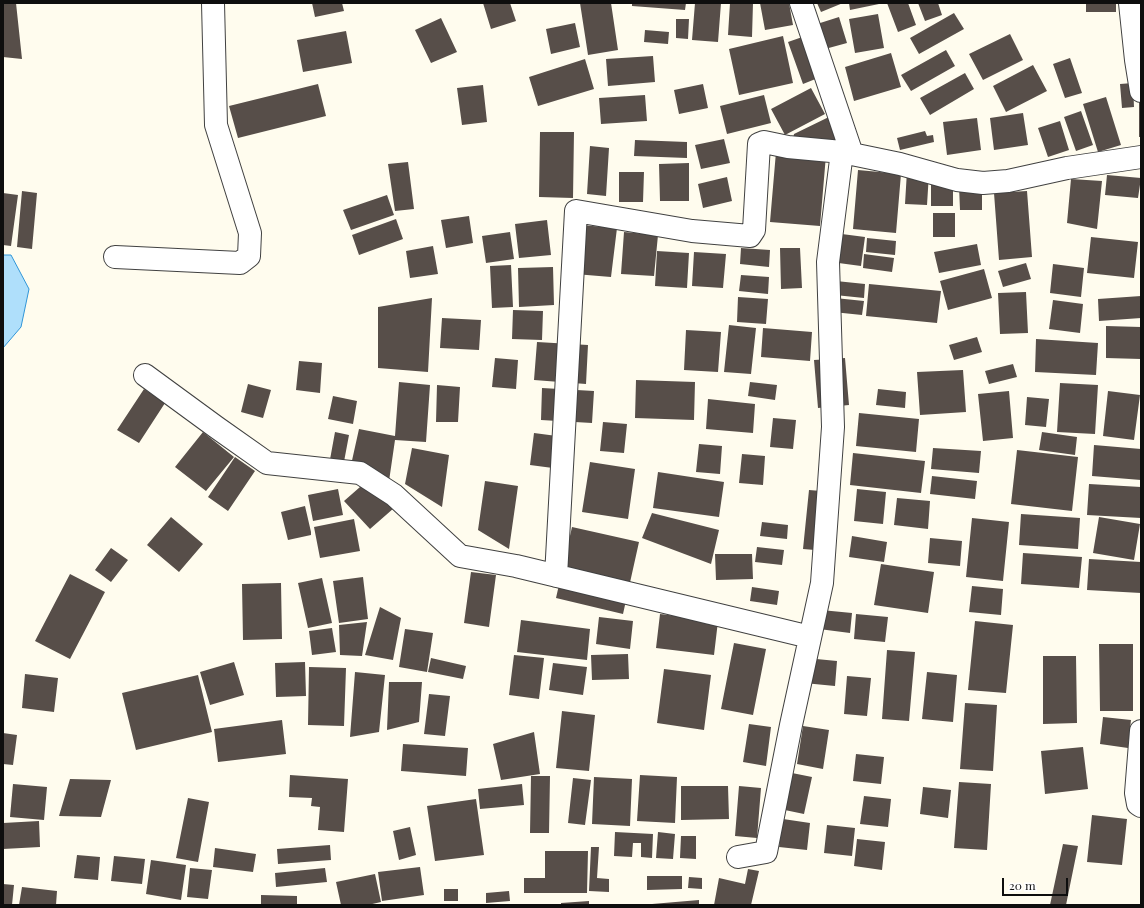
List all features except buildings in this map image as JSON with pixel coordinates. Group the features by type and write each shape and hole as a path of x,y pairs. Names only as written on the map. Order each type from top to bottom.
{"street":[{"path":"115,257 240,263 250,256 250,233 216,126 213,3"},
{"path":"738,857 766,852 783,764 822,583 833,427 828,262 847,153 801,3"},
{"path":"1130,3 1141,91"},
{"path":"556,576 576,210 692,231 750,236 754,230 759,144 764,142 788,147 847,153 900,164 956,180 983,183 1008,181 1067,168 1141,157"},
{"path":"145,375 267,463 360,473 394,495 460,556 516,566 810,637"},
{"path":"1141,731 1136,793 1138,804 1141,806"}],"water":[{"path":"3,255 11,255 29,289 21,327 3,348"}]}
